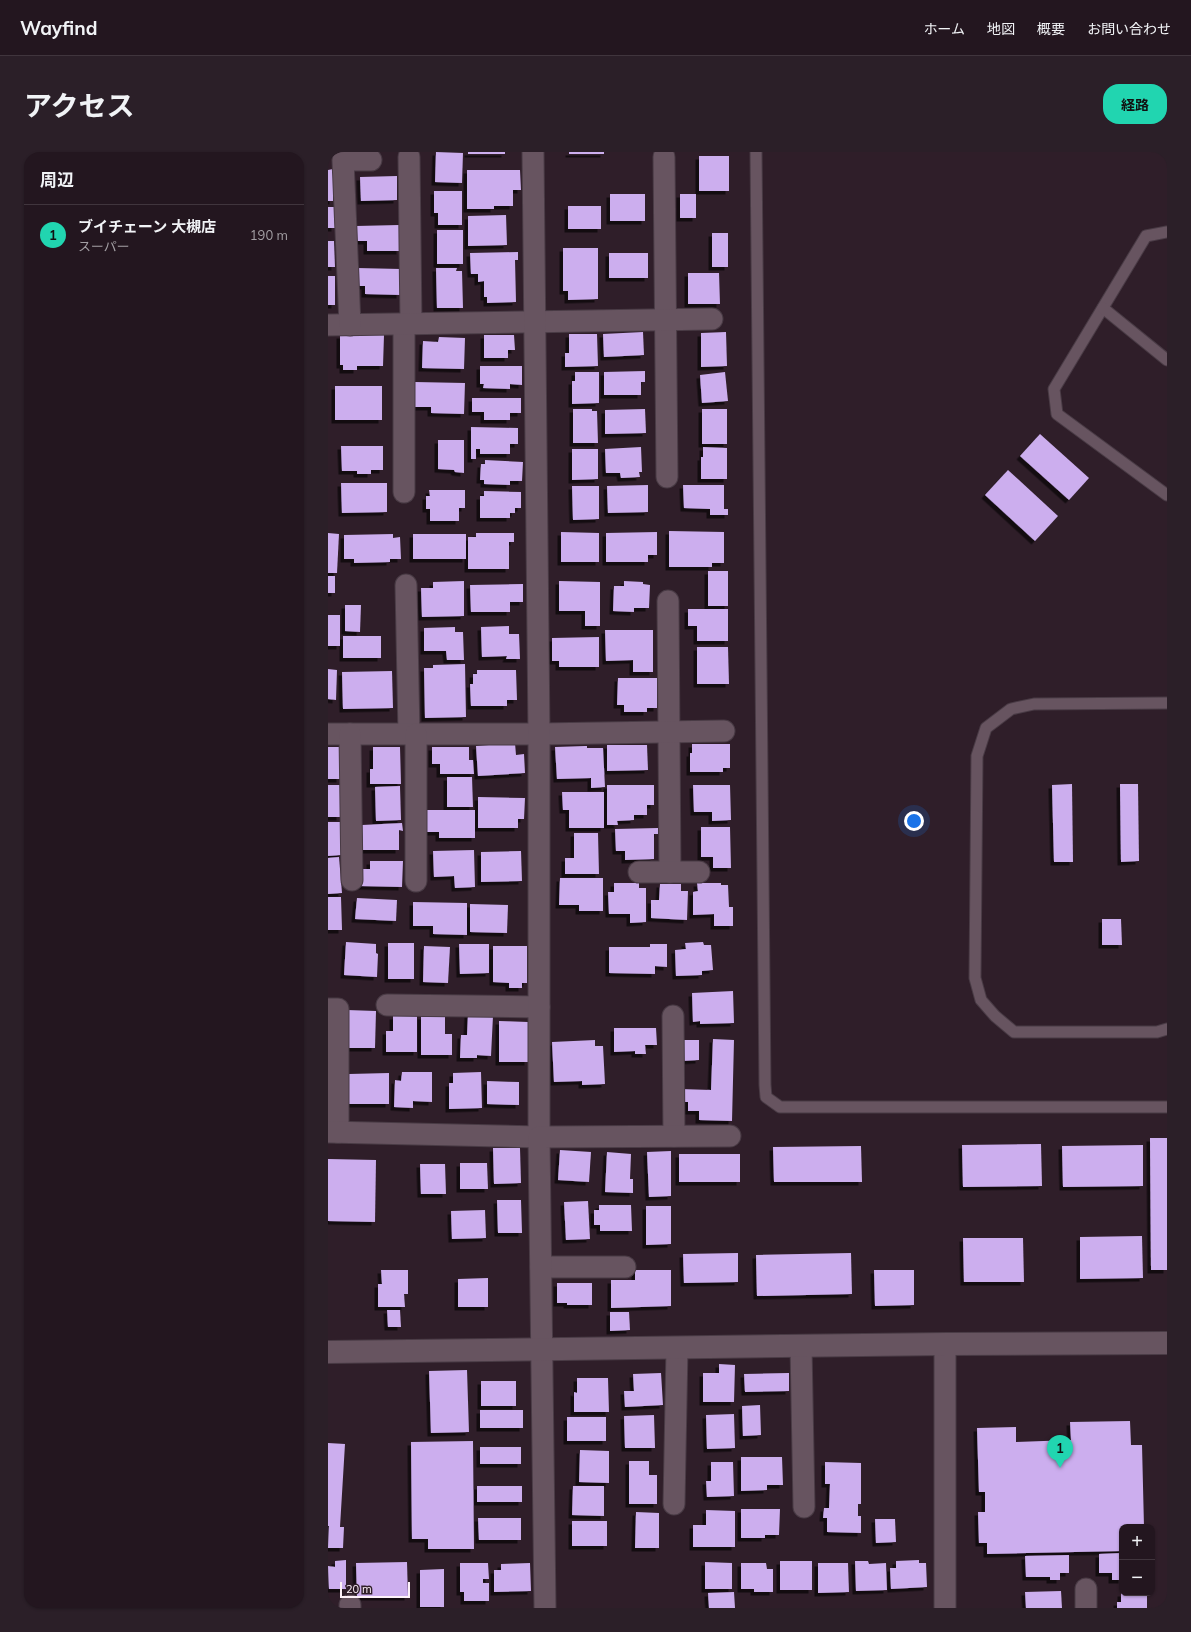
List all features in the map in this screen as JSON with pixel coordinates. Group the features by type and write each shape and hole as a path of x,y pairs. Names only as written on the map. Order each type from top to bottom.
{"street":[{"path":"533,152 539,734 539,1138 545,1608"},
{"path":"404,492 410,157"},
{"path":"664,157 668,477"},
{"path":"350,325 343,160 371,160"},
{"path":"328,325 534,323 712,319"},
{"path":"406,585 413,734 416,881"},
{"path":"668,600 670,872"},
{"path":"328,734 539,734 724,731"},
{"path":"350,734 352,880"},
{"path":"639,872 699,872"},
{"path":"387,1005 539,1007"},
{"path":"328,1009 338,1009 333,1132 539,1138 730,1136"},
{"path":"673,1016 674,1136"},
{"path":"541,1266 626,1267"},
{"path":"328,1352 945,1344 1167,1343"},
{"path":"945,1344 945,1608"},
{"path":"801,1346 804,1507"},
{"path":"674,1504 677,1348"}],"lane":[{"path":"756,152 766,1097 780,1106 1167,1107"},
{"path":"1167,232 1146,236 1054,389 1057,414 1167,495"},
{"path":"1103,308 1167,360"},
{"path":"1167,703 1034,704 1011,710 986,728 977,756 975,978 981,1000 995,1016 1014,1032 1157,1032 1167,1029"}],"building":[{"path":"436,152 463,153 462,183 435,182"},
{"path":"468,152 505,152 505,154 468,154"},
{"path":"569,152 604,152 604,154 569,154"},
{"path":"699,156 729,156 729,191 699,191"},
{"path":"333,169 333,201 328,201 328,170"},
{"path":"467,170 520,170 521,190 513,190 513,206 494,206 494,209 467,209"},
{"path":"397,176 397,200 361,201 360,177"},
{"path":"434,191 462,191 462,225 438,225 438,213 434,213"},
{"path":"610,194 645,194 645,221 610,221"},
{"path":"680,194 696,194 696,218 680,218"},
{"path":"568,206 601,206 601,229 568,229"},
{"path":"328,207 334,207 335,228 328,228"},
{"path":"506,215 507,245 468,246 468,216"},
{"path":"399,225 400,251 367,251 367,241 356,241 356,226"},
{"path":"437,230 463,230 463,264 437,264"},
{"path":"712,233 728,233 728,267 712,267"},
{"path":"328,241 334,241 335,267 328,267"},
{"path":"563,248 598,248 598,299 568,300 568,291 563,291"},
{"path":"518,252 518,260 515,260 516,302 487,303 487,297 484,297 484,281 478,282 478,274 471,274 470,253"},
{"path":"609,253 648,253 648,278 609,278"},
{"path":"357,268 401,269 400,295 365,294 365,286 357,286"},
{"path":"436,268 457,268 456,271 462,271 463,308 437,308"},
{"path":"688,273 719,273 720,304 688,304"},
{"path":"328,276 335,276 335,305 328,305"},
{"path":"643,332 644,355 604,357 603,334"},
{"path":"726,332 727,366 701,367 701,333"},
{"path":"569,334 597,334 598,366 565,367 565,353 569,353"},
{"path":"340,335 384,335 383,366 357,366 357,370 343,370 343,365 340,365"},
{"path":"484,335 514,335 515,350 508,350 508,358 484,358"},
{"path":"439,337 465,338 464,369 422,368 423,341 438,342"},
{"path":"480,366 522,366 522,385 510,384 510,389 483,388 484,384 480,384"},
{"path":"645,371 645,382 641,382 641,395 604,395 604,372"},
{"path":"575,372 599,372 599,403 572,404 572,381 575,381"},
{"path":"725,372 728,401 702,403 700,375"},
{"path":"415,382 465,383 464,414 431,413 431,407 415,407"},
{"path":"335,386 382,386 382,420 335,420"},
{"path":"472,398 521,398 521,413 510,413 510,420 484,420 484,412 472,412"},
{"path":"573,409 592,409 592,411 597,411 598,443 573,443"},
{"path":"645,409 646,433 605,434 605,410"},
{"path":"702,409 727,409 727,444 702,444"},
{"path":"471,427 518,428 518,444 510,444 510,454 480,454 480,449 476,449 476,459 471,459"},
{"path":"1040,434 1089,478 1069,500 1020,456"},
{"path":"438,440 464,440 464,473 455,472 454,470 438,469"},
{"path":"341,446 383,446 383,470 371,470 371,474 357,474 357,471 342,471"},
{"path":"641,447 642,472 639,472 640,477 621,478 620,473 606,473 605,449"},
{"path":"703,447 727,448 727,479 701,479 701,457 703,457"},
{"path":"572,449 598,449 598,479 572,480"},
{"path":"485,460 523,462 522,481 510,481 510,485 484,484 484,480 480,480 481,464 485,464"},
{"path":"1008,470 1058,516 1035,541 985,495"},
{"path":"341,483 387,483 387,512 342,513"},
{"path":"648,485 648,512 608,513 607,486"},
{"path":"683,485 724,485 724,509 728,509 728,515 710,515 710,509 684,508"},
{"path":"572,486 599,486 599,519 573,520"},
{"path":"429,490 465,490 465,508 459,508 459,521 430,521 430,509 426,509 426,496 430,496"},
{"path":"484,491 521,492 521,508 515,508 515,513 510,513 510,518 480,518 480,496 484,496"},
{"path":"669,531 724,532 724,563 712,563 712,567 669,567"},
{"path":"561,532 599,533 599,562 561,562"},
{"path":"657,532 657,555 648,555 648,562 606,562 606,533"},
{"path":"328,533 339,534 337,573 328,573"},
{"path":"476,533 514,533 514,542 509,542 509,569 468,569 468,537 476,537"},
{"path":"393,534 393,538 400,537 401,559 390,559 390,562 354,563 354,559 344,559 344,535"},
{"path":"413,534 466,534 466,559 413,559"},
{"path":"708,571 728,571 728,606 708,606"},
{"path":"328,576 335,576 335,593 328,593"},
{"path":"464,581 464,616 422,617 421,588 433,588 433,582"},
{"path":"559,581 600,582 600,626 585,626 585,611 559,611"},
{"path":"624,581 643,582 643,584 650,585 649,608 634,608 634,612 613,611 614,586 624,586"},
{"path":"523,584 523,602 510,602 510,612 471,612 470,585"},
{"path":"345,605 361,605 360,632 345,631"},
{"path":"688,609 728,609 728,641 697,641 697,626 688,626"},
{"path":"328,615 340,615 340,646 328,646"},
{"path":"509,626 509,634 519,634 520,659 506,659 507,656 482,657 481,627"},
{"path":"455,627 455,632 463,632 464,660 447,660 446,651 424,651 424,628"},
{"path":"605,630 653,630 653,672 633,672 633,660 606,661"},
{"path":"343,636 381,636 381,658 343,658"},
{"path":"599,637 599,667 559,667 559,661 552,661 552,638"},
{"path":"697,647 728,647 729,684 697,684"},
{"path":"465,664 466,717 425,718 424,668 433,668 433,665"},
{"path":"328,669 337,670 336,700 328,699"},
{"path":"477,670 516,670 517,700 507,700 507,706 471,706 470,684 473,684 473,674 477,674"},
{"path":"392,671 393,708 343,709 342,672"},
{"path":"618,678 657,678 657,708 647,708 647,712 624,712 624,705 617,705"},
{"path":"515,743 516,755 524,754 525,773 478,776 476,746"},
{"path":"692,744 730,744 730,768 723,768 723,772 690,772 690,753 692,753"},
{"path":"607,745 647,745 648,770 607,771"},
{"path":"587,746 587,748 603,748 605,787 591,788 591,778 557,779 555,747"},
{"path":"328,747 340,747 340,779 328,779"},
{"path":"373,747 400,747 401,784 370,784 370,769 373,769"},
{"path":"432,747 469,747 469,760 473,760 474,774 440,774 440,764 432,764"},
{"path":"447,777 472,777 473,807 447,807"},
{"path":"1072,784 1073,862 1054,862 1052,785"},
{"path":"1120,784 1138,784 1139,861 1121,862"},
{"path":"328,785 340,785 340,817 328,817"},
{"path":"607,785 654,785 654,805 647,805 647,815 634,815 634,820 617,821 618,825 607,825"},
{"path":"693,785 730,785 731,820 712,821 712,812 694,812"},
{"path":"400,786 401,820 376,821 375,787"},
{"path":"562,792 604,792 604,828 569,828 569,810 563,810"},
{"path":"478,797 525,798 524,819 518,819 518,828 478,828"},
{"path":"426,810 475,810 475,838 439,838 439,832 426,832"},
{"path":"328,822 340,822 341,855 328,856"},
{"path":"402,823 403,831 399,830 399,850 363,850 362,825"},
{"path":"701,827 730,827 731,868 713,868 713,857 701,857"},
{"path":"658,828 658,834 654,834 654,859 625,860 625,851 616,851 615,829"},
{"path":"574,833 598,833 599,874 565,874 565,858 574,858"},
{"path":"474,850 475,887 455,888 454,876 434,877 433,851"},
{"path":"521,851 522,881 481,882 481,852"},
{"path":"339,857 342,893 328,894 328,858"},
{"path":"370,861 403,861 402,887 360,886 360,869 370,869"},
{"path":"560,878 603,878 603,911 579,911 579,905 559,905"},
{"path":"614,883 639,883 639,888 646,888 646,922 630,923 630,914 609,914 608,892 614,892"},
{"path":"697,883 721,883 721,885 728,885 729,907 733,907 733,926 714,926 714,914 693,915 693,892 698,891"},
{"path":"660,884 681,884 681,891 688,891 687,920 651,918 651,900 659,900"},
{"path":"328,897 341,897 342,930 328,930"},
{"path":"357,898 397,900 396,921 355,919"},
{"path":"413,902 467,903 467,935 433,934 433,926 413,926"},
{"path":"470,904 508,905 507,933 470,932"},
{"path":"1102,919 1121,919 1122,945 1102,945"},
{"path":"346,942 376,944 376,953 378,954 377,977 344,975"},
{"path":"703,942 704,945 711,945 713,970 702,971 702,975 676,976 675,950 686,949 685,943"},
{"path":"388,943 414,943 414,979 388,979"},
{"path":"459,944 489,944 489,973 460,974"},
{"path":"650,944 667,944 667,967 655,966 655,974 609,973 609,947 650,947"},
{"path":"424,946 450,947 448,983 423,982"},
{"path":"493,946 527,946 527,983 522,983 522,988 509,988 509,983 493,982"},
{"path":"733,991 734,1023 700,1024 700,1021 693,1022 692,993"},
{"path":"347,1010 376,1011 375,1048 347,1048"},
{"path":"468,1014 493,1016 491,1056 477,1055 477,1058 460,1058 461,1035 467,1035"},
{"path":"417,1015 417,1052 386,1052 386,1031 393,1031 393,1016"},
{"path":"421,1016 445,1016 445,1034 452,1034 452,1055 421,1055"},
{"path":"499,1021 528,1022 528,1062 499,1062"},
{"path":"614,1028 656,1028 657,1045 645,1045 646,1054 635,1054 635,1051 614,1052"},
{"path":"713,1039 734,1040 732,1121 699,1120 699,1111 688,1111 688,1102 680,1102 680,1089 711,1090"},
{"path":"595,1040 595,1046 603,1046 605,1084 582,1085 582,1081 554,1082 552,1042"},
{"path":"682,1040 699,1040 699,1060 682,1061"},
{"path":"402,1072 432,1072 432,1102 413,1101 413,1108 394,1107 395,1080 401,1081"},
{"path":"481,1072 482,1108 449,1109 449,1083 453,1083 453,1073"},
{"path":"389,1073 389,1104 349,1104 349,1074"},
{"path":"487,1081 519,1082 519,1105 487,1104"},
{"path":"1150,1138 1167,1138 1167,1270 1151,1270"},
{"path":"1041,1144 1042,1186 963,1187 962,1145"},
{"path":"1143,1145 1143,1186 1063,1187 1062,1146"},
{"path":"861,1146 862,1182 774,1182 773,1147"},
{"path":"493,1148 520,1148 521,1183 494,1184"},
{"path":"560,1150 591,1152 589,1182 558,1180"},
{"path":"671,1151 671,1196 649,1197 647,1152"},
{"path":"607,1152 631,1154 630,1179 633,1179 633,1193 605,1192"},
{"path":"679,1154 740,1154 740,1182 679,1182"},
{"path":"328,1159 376,1160 375,1222 328,1221"},
{"path":"460,1163 487,1163 488,1189 460,1189"},
{"path":"420,1164 445,1164 446,1194 421,1194"},
{"path":"497,1200 521,1200 522,1233 498,1233"},
{"path":"588,1201 590,1239 566,1240 564,1202"},
{"path":"599,1205 631,1205 632,1231 600,1231 600,1225 594,1225 594,1210 599,1210"},
{"path":"646,1206 671,1206 671,1244 646,1245"},
{"path":"485,1210 486,1238 452,1239 451,1211"},
{"path":"1142,1236 1143,1278 1080,1279 1080,1237"},
{"path":"963,1238 1023,1238 1024,1282 964,1282"},
{"path":"738,1253 738,1282 684,1283 683,1254"},
{"path":"851,1253 852,1294 757,1296 756,1255"},
{"path":"381,1270 408,1270 408,1294 404,1294 405,1307 378,1307 378,1284 382,1284"},
{"path":"635,1270 671,1270 671,1306 611,1308 611,1280 635,1280"},
{"path":"874,1270 914,1270 914,1305 875,1306"},
{"path":"488,1278 488,1307 458,1307 458,1279"},
{"path":"557,1283 592,1283 592,1305 567,1305 567,1303 557,1303"},
{"path":"387,1310 400,1310 401,1327 388,1327"},
{"path":"610,1312 629,1312 630,1330 610,1331"},
{"path":"719,1364 735,1365 734,1402 703,1402 703,1373 719,1373"},
{"path":"467,1370 469,1432 431,1433 429,1371"},
{"path":"661,1373 663,1405 625,1407 624,1391 634,1391 633,1374"},
{"path":"789,1373 789,1391 745,1392 744,1374"},
{"path":"577,1378 608,1378 609,1412 574,1412 574,1392 577,1393"},
{"path":"481,1381 516,1381 516,1406 481,1406"},
{"path":"760,1405 761,1435 743,1436 742,1406"},
{"path":"480,1410 523,1410 523,1428 480,1428"},
{"path":"734,1414 735,1448 707,1449 706,1415"},
{"path":"654,1415 655,1448 625,1448 624,1416"},
{"path":"567,1417 606,1417 606,1441 567,1441"},
{"path":"1130,1421 1131,1445 1142,1445 1144,1524 1119,1524 1119,1551 987,1554 987,1543 979,1543 978,1512 985,1512 985,1492 979,1492 977,1428 1016,1427 1016,1442 1071,1440 1070,1422"},
{"path":"473,1441 474,1549 428,1549 428,1539 412,1539 411,1442"},
{"path":"328,1443 345,1444 340,1527 344,1527 343,1548 328,1548"},
{"path":"480,1447 521,1447 521,1464 480,1464"},
{"path":"580,1450 609,1451 609,1483 579,1482"},
{"path":"741,1457 782,1457 783,1485 767,1485 767,1490 741,1491"},
{"path":"629,1461 649,1461 649,1475 657,1475 657,1504 629,1504"},
{"path":"711,1462 733,1462 734,1496 707,1497 706,1481 711,1481"},
{"path":"825,1462 861,1463 861,1504 858,1504 858,1516 861,1516 861,1533 827,1532 827,1518 823,1518 824,1508 829,1508 830,1484 825,1484"},
{"path":"477,1486 522,1486 522,1502 477,1502"},
{"path":"573,1486 604,1486 604,1516 572,1515"},
{"path":"741,1509 780,1509 779,1535 765,1535 765,1538 741,1538"},
{"path":"706,1510 735,1511 735,1547 693,1547 693,1525 706,1525"},
{"path":"636,1512 659,1513 659,1548 635,1548"},
{"path":"478,1518 521,1518 521,1540 479,1540"},
{"path":"875,1519 895,1519 896,1542 876,1543"},
{"path":"572,1521 607,1521 607,1546 572,1546"},
{"path":"1119,1553 1119,1580 1112,1580 1112,1573 1099,1573 1099,1554"},
{"path":"1069,1555 1069,1573 1060,1573 1060,1580 1050,1580 1050,1577 1026,1577 1025,1556"},
{"path":"346,1560 346,1589 329,1589 328,1566 335,1567 335,1561"},
{"path":"919,1560 919,1563 926,1563 927,1587 891,1589 890,1568 896,1568 896,1561"},
{"path":"780,1561 812,1561 812,1590 780,1590"},
{"path":"855,1561 868,1561 869,1564 886,1563 887,1590 856,1591"},
{"path":"407,1562 408,1597 357,1597 356,1563"},
{"path":"705,1562 732,1563 732,1589 705,1589"},
{"path":"460,1563 488,1563 489,1579 483,1579 483,1583 489,1583 489,1601 464,1601 464,1592 460,1592"},
{"path":"530,1563 531,1591 494,1592 494,1570 501,1570 501,1564"},
{"path":"741,1563 766,1563 767,1569 773,1569 773,1592 754,1592 754,1589 741,1589"},
{"path":"818,1563 848,1563 849,1592 818,1593"},
{"path":"444,1569 444,1607 420,1607 420,1570"},
{"path":"1061,1591 1062,1608 1026,1608 1025,1592"},
{"path":"734,1592 735,1608 709,1608 708,1593"},
{"path":"1121,1596 1147,1596 1147,1608 1117,1608 1117,1602 1121,1602"}],"place":[{"name":"ブイチェーン 大槻店","path":"1060,1468"}]}
